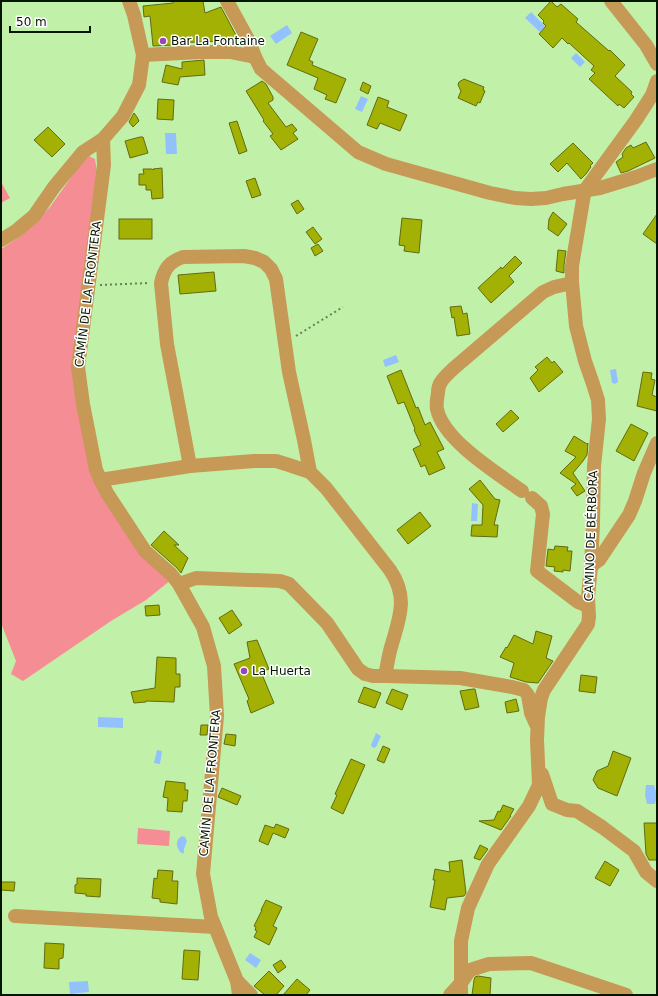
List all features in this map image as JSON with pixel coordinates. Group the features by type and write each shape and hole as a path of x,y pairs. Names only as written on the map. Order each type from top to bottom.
{"street":[{"path":"1,240 16,231 34,216 54,187 83,152 102,139 123,116 139,85 143,55 134,15 129,1"},
{"path":"227,1 249,41 254,57 261,69 358,152 386,164 490,193 515,198 531,199 546,198 600,188 619,183 657,169"},
{"path":"611,1 646,45 657,64"},
{"path":"143,55 230,52 254,57"},
{"name":"CAMINO DE BÉRBORA","path":"461,989 461,941 468,908 488,864 529,806 540,785 537,740 541,698 544,690 588,624 594,466 600,419 598,400 594,384 585,362 576,326 572,283 572,266 585,190 652,96 657,81"},
{"name":"CAMÍN DE LA FRONTERA","path":"102,139 104,165 78,367 83,404 96,470 100,480 145,551 171,574 179,584 203,627 214,666 217,716 203,874 211,917 237,980"},
{"path":"190,466 167,344 161,283 163,274 167,267 183,257 244,256 255,258 264,262 271,269 276,279 289,372 310,472"},
{"path":"572,283 554,287 543,292 454,368 441,382 436,402 437,410 441,419 451,435 472,455 527,494 541,506 543,514 537,571 578,602 588,606"},
{"path":"591,566 599,560 629,515 644,473 657,443"},
{"path":"100,480 190,466 254,461 276,461 310,472 326,488 390,570 399,584 401,594 400,616 389,653 385,676"},
{"path":"179,584 196,578 280,581 289,584 327,623 358,669 365,674 373,676 460,678 512,686 524,690 528,695 531,713 538,728"},
{"path":"538,764 552,804 567,810 577,811 602,827 634,851 646,872 657,881"},
{"path":"15,916 215,927"},
{"path":"450,995 461,989 470,970 489,964 531,963 626,995"},
{"path":"237,980 239,995"},
{"path":"237,980 251,995"}],"path":[{"path":"88,286 161,283"},
{"path":"285,343 343,307"}],"shaded area":[{"path":"87,155 95,159 97,172 76,338 74,387 88,462 171,580 146,600 111,621 23,681 11,674 16,661 1,623 1,249 21,236 50,207"},
{"path":"1,182 10,198 1,203"},
{"path":"138,828 170,831 169,846 137,844"}],"water":[{"path":"531,12 545,26 540,32 525,18"},
{"path":"287,25 292,33 276,44 270,36"},
{"path":"576,53 585,62 580,67 571,58"},
{"path":"361,96 368,99 362,112 355,109"},
{"path":"165,133 176,133 177,154 166,154"},
{"path":"396,355 399,362 385,367 383,360"},
{"path":"616,369 618,382 615,384 612,383 610,370"},
{"path":"472,503 478,504 477,521 471,521"},
{"path":"98,717 123,718 123,728 98,727"},
{"path":"376,733 381,736 376,747 373,748 371,745"},
{"path":"157,750 162,751 160,764 154,763"},
{"path":"646,785 654,785 657,795 655,804 647,804 645,795"},
{"path":"182,836 185,837 187,841 183,854 177,848 177,842"},
{"path":"250,953 261,960 256,968 245,960"},
{"path":"88,981 89,992 70,994 69,982"}],"building":[{"path":"173,1 203,1 205,13 221,7 237,37 221,41 175,43 175,45 153,46 150,16 144,17 143,6 173,3"},
{"path":"551,1 557,7 561,4 578,19 576,22 609,51 610,50 625,65 615,76 632,92 631,94 634,97 624,108 619,104 618,106 589,79 595,73 591,70 594,66 569,43 568,44 562,38 553,48 539,34 546,26 543,23 544,21 538,15"},
{"path":"301,32 318,39 309,60 313,62 312,65 346,79 336,103 325,99 327,95 314,89 318,78 287,65"},
{"path":"204,60 205,75 180,77 178,85 162,82 166,65 182,69 182,62"},
{"path":"464,79 484,87 483,90 485,91 480,103 478,102 476,106 458,98 461,91 458,85 459,82"},
{"path":"262,81 266,84 273,97 273,100 268,103 286,127 292,124 297,130 293,133 298,139 281,150 270,136 273,134 263,121 264,120 246,91"},
{"path":"363,82 371,86 368,94 360,90"},
{"path":"378,97 389,101 387,107 407,115 400,131 380,123 377,129 367,125"},
{"path":"158,99 174,100 173,120 157,119"},
{"path":"134,113 139,121 133,127 129,122"},
{"path":"237,121 247,151 239,154 229,123"},
{"path":"48,127 65,144 52,157 34,140"},
{"path":"143,137 148,153 130,158 125,141"},
{"path":"646,142 655,158 621,173 616,162 623,157 622,154 626,148 631,145 633,148"},
{"path":"573,143 593,163 581,179 567,163 558,172 550,164"},
{"path":"162,168 163,198 152,199 151,190 146,190 146,185 139,185 139,174 144,174 143,169 153,170"},
{"path":"255,178 261,195 252,198 246,181"},
{"path":"298,200 304,209 297,214 291,204"},
{"path":"553,212 567,224 558,236 548,229 549,219"},
{"path":"657,214 657,244 643,234"},
{"path":"402,218 422,220 419,253 404,251 405,246 399,245"},
{"path":"119,219 152,219 152,239 119,239"},
{"path":"313,227 322,239 315,244 306,232"},
{"path":"318,244 323,251 315,256 311,248"},
{"path":"558,250 566,251 564,273 556,271"},
{"path":"515,256 522,263 509,276 514,282 491,303 478,288 501,267 502,269"},
{"path":"214,272 216,291 180,294 178,275"},
{"path":"461,306 463,314 467,313 470,334 457,336 454,317 452,318 450,307"},
{"path":"547,357 552,363 554,361 563,372 539,392 530,378 538,370 535,367"},
{"path":"401,370 416,408 418,407 425,425 430,422 444,449 437,452 445,468 429,475 425,465 421,467 413,449 421,445 404,402 398,404 387,376"},
{"path":"643,372 652,373 651,379 655,380 652,395 657,397 657,411 637,406"},
{"path":"511,410 519,418 503,432 496,424"},
{"path":"631,424 648,433 634,461 616,451"},
{"path":"574,436 587,444 588,443 587,455 573,473 585,491 577,496 571,488 576,484 560,473 576,457 565,451"},
{"path":"480,480 495,499 500,500 494,525 498,525 497,537 471,536 472,525 482,525 483,505 469,489"},
{"path":"420,512 431,526 408,544 397,530"},
{"path":"164,531 179,545 174,545 188,558 181,573 151,545"},
{"path":"555,546 568,547 567,551 572,551 570,571 554,571 555,567 546,566 548,549 554,550"},
{"path":"159,605 160,615 146,616 145,606"},
{"path":"232,610 242,625 229,634 219,618"},
{"path":"536,631 552,636 546,658 553,661 538,683 526,682 510,677 514,663 500,657 514,635 533,644"},
{"path":"257,640 269,669 261,672 274,703 251,713 247,701 249,699 234,664 250,658 247,642"},
{"path":"157,657 176,658 176,674 180,674 180,687 175,687 174,702 146,701 134,703 131,692 155,688"},
{"path":"581,675 597,677 595,693 579,691"},
{"path":"364,687 381,693 375,708 358,702"},
{"path":"392,689 408,695 402,710 386,703"},
{"path":"475,689 479,707 465,710 460,691"},
{"path":"516,699 519,711 507,713 505,702"},
{"path":"201,725 208,725 207,735 200,735"},
{"path":"226,734 236,735 235,746 224,744"},
{"path":"383,746 390,749 384,763 377,760"},
{"path":"613,751 631,758 617,796 598,788 593,780 597,771 608,766"},
{"path":"351,759 365,765 343,814 331,808 337,795 335,794"},
{"path":"166,781 185,783 185,790 188,790 187,801 183,801 182,812 167,811 168,798 163,797"},
{"path":"222,788 241,796 237,805 218,797"},
{"path":"503,805 514,809 501,830 479,821 494,820 498,811 500,812"},
{"path":"644,823 657,823 657,860 649,860 646,854"},
{"path":"276,824 289,829 285,838 273,833 268,845 259,841 265,825 274,828"},
{"path":"480,845 488,849 480,860 474,858"},
{"path":"462,860 466,893 464,896 447,898 445,910 430,907 435,880 433,880 435,869 450,872 449,862"},
{"path":"605,861 619,870 610,886 595,878"},
{"path":"158,870 173,871 172,881 178,881 177,904 160,902 160,899 152,898 154,878 157,879"},
{"path":"77,878 101,879 100,897 86,896 86,894 75,893"},
{"path":"1,882 15,882 14,891 1,890"},
{"path":"266,900 282,907 273,926 277,928 269,945 254,937 257,931 255,930 256,927 254,926"},
{"path":"45,943 64,944 63,958 59,959 59,969 44,968"},
{"path":"184,950 200,951 198,980 182,979"},
{"path":"281,960 286,967 278,973 273,965"},
{"path":"269,971 284,986 276,995 265,995 254,986"},
{"path":"475,977 491,978 490,995 472,995 474,980"},
{"path":"297,979 310,990 306,995 283,995"}],"place":[{"name":"Bar La Fontaine","path":"163,41"},
{"name":"La Huerta","path":"244,671"}]}
